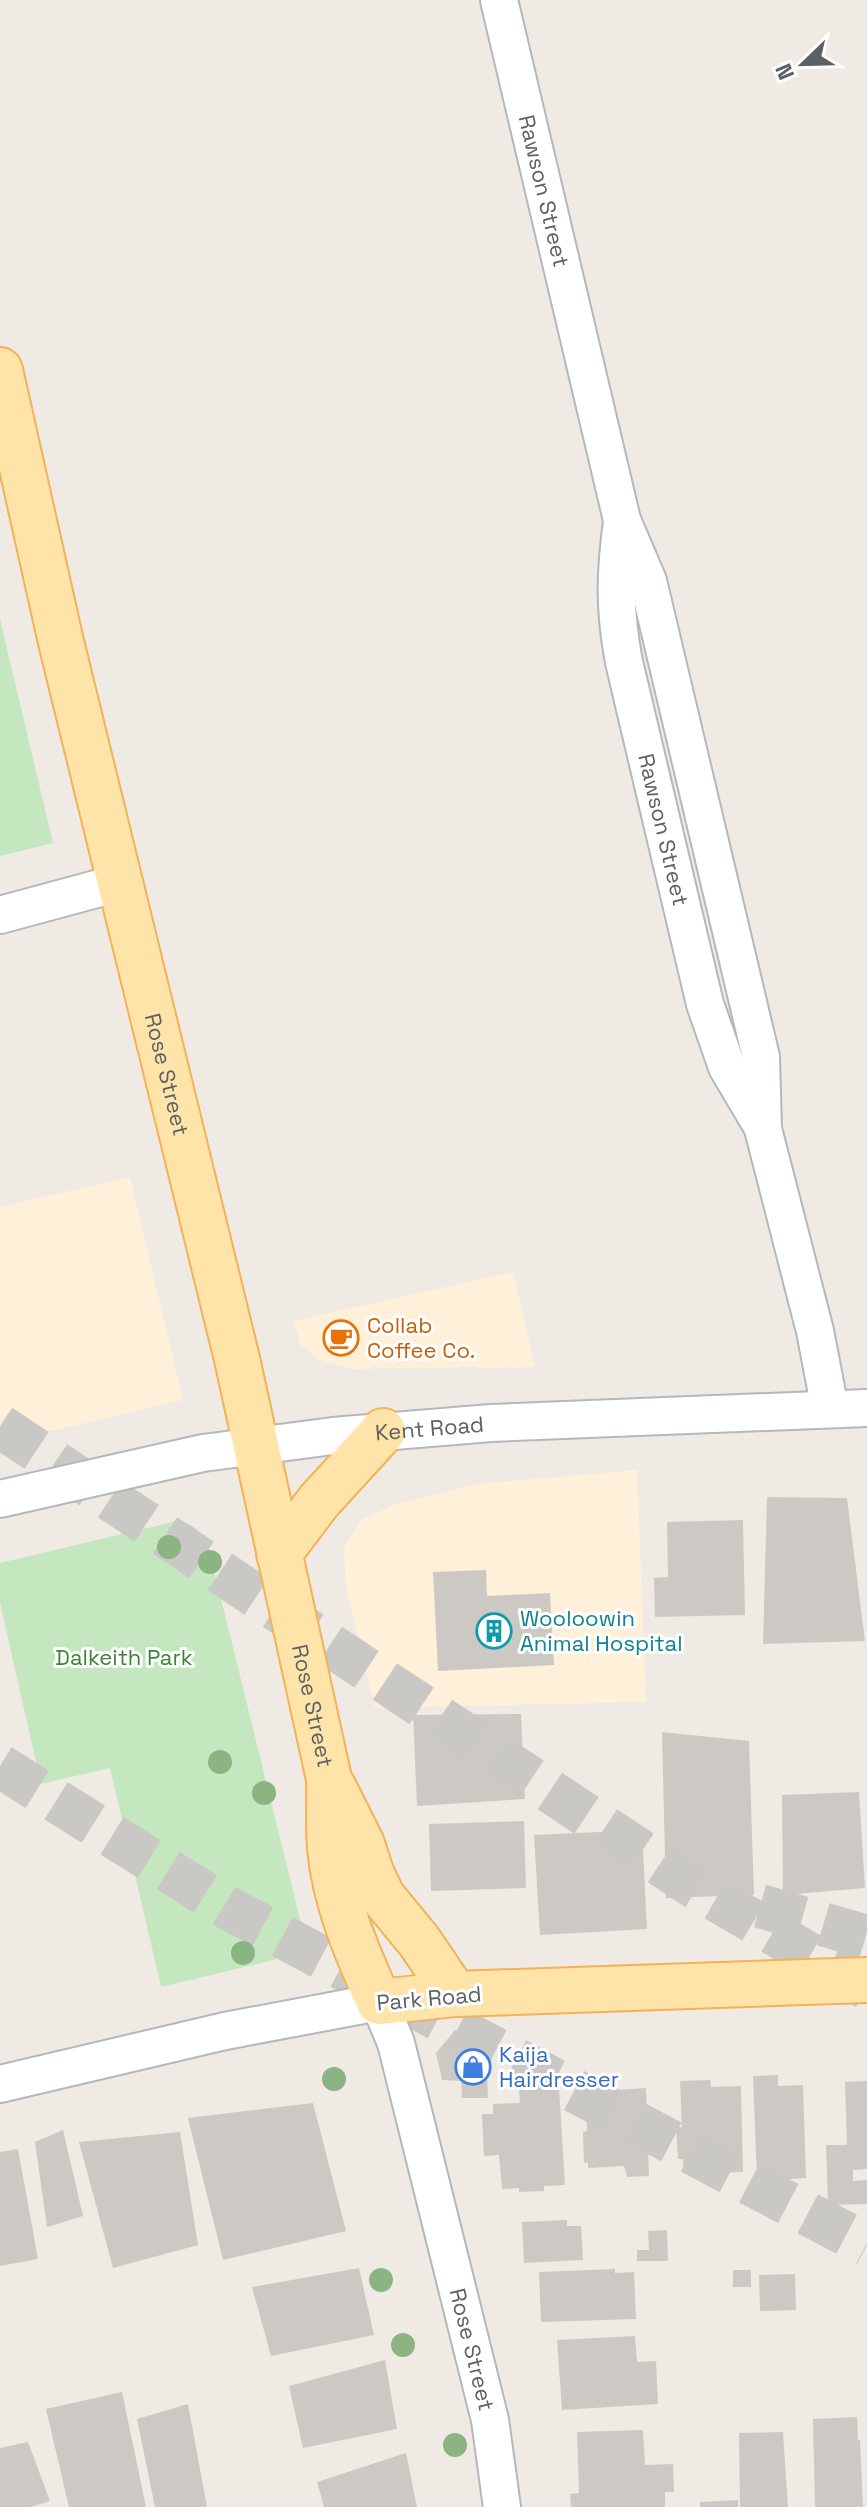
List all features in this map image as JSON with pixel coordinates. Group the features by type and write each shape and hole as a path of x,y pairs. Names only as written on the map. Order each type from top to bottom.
{"main road":[{"name":"Rose Street","path":"0,370 61,642 237,1359 329,1779 330,1847 338,1897 352,1942 379,2002"},
{"path":"279,1554 319,1501 383,1431"},
{"name":"Rose Street","path":"329,1779 362,1844 382,1896 419,1941 455,1994"},
{"name":"Park Road","path":"379,2002 455,1994 867,1980"}],"street":[{"name":"Rawson Street","path":"499,0 622,520 648,581 761,1057 763,1129 815,1331 830,1409"},
{"path":"0,915 122,882"},
{"name":"Kent Road","path":"0,1499 203,1453 383,1431 491,1423 867,1408"},
{"name":"Park Road","path":"0,2084 225,2031 379,2002"},
{"name":"Rose Street","path":"379,2002 396,2043 490,2420 502,2507"}],"shaded area":[{"path":"130,1177 183,1400 0,1443 0,1207"},
{"path":"513,1272 535,1367 349,1369 318,1359 301,1345 293,1321"},
{"path":"637,1470 646,1702 375,1708 346,1587 344,1548 361,1520 394,1505 477,1484"}],"green space":[{"path":"0,619 53,843 0,856"},
{"name":"Dalkeith Park","path":"177,1521 193,1526 206,1538 302,1927 300,1942 290,1956 161,1987 110,1768 41,1784 0,1603 0,1563"}],"building":[{"path":"767,1497 847,1498 865,1641 763,1644"},
{"path":"743,1520 745,1615 655,1617 654,1578 668,1577 667,1522"},
{"name":"Wooloowin Animal Hospital","path":"486,1570 487,1596 550,1593 554,1665 438,1671 433,1572"},
{"path":"521,1714 525,1799 417,1806 413,1715"},
{"path":"662,1732 749,1741 754,1895 666,1898"},
{"path":"859,1792 865,1888 783,1895 782,1795"},
{"path":"524,1821 526,1888 431,1891 429,1824"},
{"path":"642,1830 647,1929 540,1935 534,1835"},
{"path":"455,2030 485,2030 488,2098 462,2098 461,2081 442,2080 436,2053"},
{"path":"778,2075 778,2086 803,2085 806,2178 757,2181 753,2076"},
{"path":"710,2080 711,2087 741,2086 743,2172 719,2173 718,2164 683,2165 683,2159 678,2159 676,2128 682,2127 680,2081"},
{"path":"867,2081 867,2169 853,2170 853,2181 867,2180 867,2204 828,2205 826,2145 847,2145 845,2082"},
{"path":"617,2083 617,2090 646,2088 649,2176 627,2177 624,2166 588,2168 588,2162 584,2163 583,2132 587,2131 585,2084"},
{"path":"559,2087 565,2185 544,2186 544,2191 502,2189 499,2155 484,2156 482,2114 493,2114 493,2104 520,2103 519,2089"},
{"path":"313,2103 346,2231 223,2260 188,2118"},
{"path":"63,2130 83,2216 47,2227 35,2142"},
{"path":"180,2132 198,2245 113,2268 79,2142"},
{"path":"18,2149 38,2259 0,2266 0,2152"},
{"path":"567,2220 567,2226 581,2226 583,2260 524,2263 522,2222"},
{"path":"667,2230 668,2261 637,2261 637,2250 649,2250 648,2231"},
{"path":"359,2268 374,2335 271,2356 252,2287"},
{"path":"615,2269 615,2273 634,2272 636,2319 541,2322 539,2272"},
{"path":"733,2270 751,2270 751,2287 733,2287"},
{"path":"795,2274 796,2310 760,2311 759,2275"},
{"path":"635,2336 637,2362 656,2361 658,2404 562,2410 557,2340"},
{"path":"385,2360 397,2429 303,2448 289,2386"},
{"path":"122,2392 146,2507 69,2507 46,2409"},
{"path":"188,2404 207,2507 155,2507 137,2419"},
{"path":"857,2417 863,2507 815,2507 813,2419"},
{"path":"643,2430 645,2465 673,2464 674,2492 665,2492 665,2507 571,2507 570,2494 579,2493 577,2432"},
{"path":"783,2432 788,2507 740,2507 739,2433"},
{"path":"28,2442 50,2501 31,2507 0,2507 0,2448"},
{"path":"406,2453 417,2507 324,2507 317,2482"},
{"path":"738,2500 738,2507 700,2507 700,2502"}],"tunnel":[{"path":"0,1426 696,1888 867,1988"},
{"path":"0,1766 228,1908 867,2245"},
{"path":"760,1906 867,1937"}],"place":[{"name":"Collab Coffee Co.","path":"341,1338"},
{"name":"Wooloowin Animal Hospital","path":"494,1631"},
{"name":"Kaija Hairdresser","path":"473,2067"}]}
